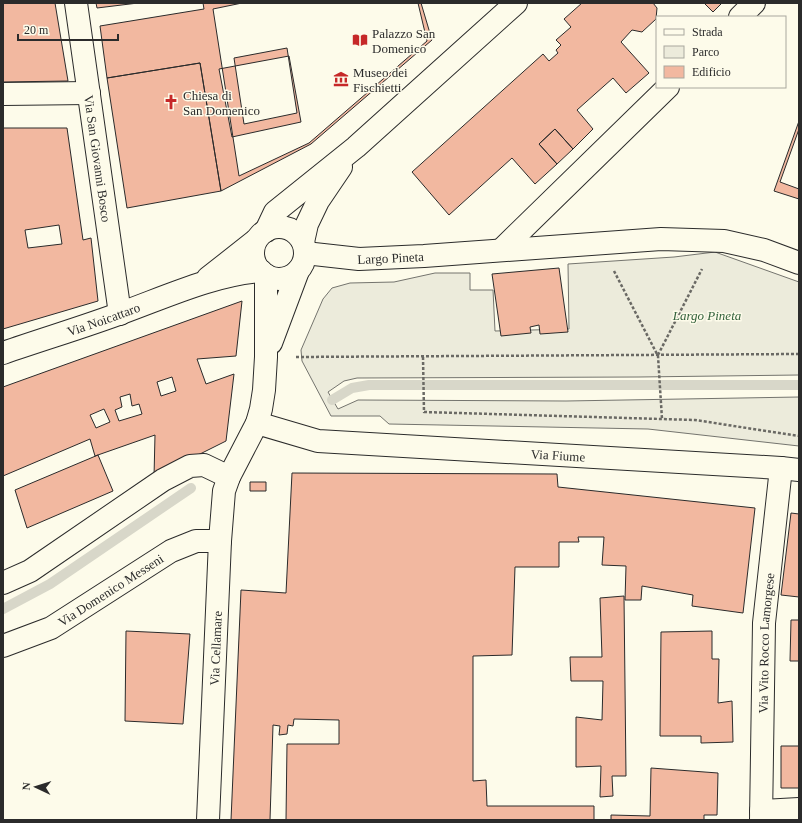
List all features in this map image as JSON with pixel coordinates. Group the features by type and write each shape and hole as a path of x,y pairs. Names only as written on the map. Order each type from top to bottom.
{"street":[{"name":"Via San Giovanni Bosco","path":"76,3 120,314"},
{"path":"261,236 271,228 277,226 286,227 297,233 302,255 290,276 282,279 263,273 255,263 253,254 261,236 275,212 356,147 516,3"},
{"path":"741,16 754,3"},
{"path":"501,250 667,88"},
{"path":"3,94 89,93"},
{"path":"266,357 302,255 307,224 318,201 356,147"},
{"name":"Via Noicattaro","path":"203,283 261,236"},
{"name":"Largo Pineta","path":"302,255 359,259 660,239 716,240 764,250 799,263"},
{"name":"Via Noicattaro","path":"3,353 120,314 203,283 239,273 263,273"},
{"path":"263,273 266,357"},
{"name":"Via Cellamare","path":"208,820 220,540 224,491 229,477 257,423 264,390 266,357"},
{"name":"Via Fiume","path":"257,423 318,441 790,469"},
{"path":"3,583 30,571 163,480 190,466 204,465 229,477"},
{"name":"Via Vito Rocco Lamorgese","path":"761,815 764,623 790,469"},
{"name":"Via Domenico Messeni","path":"3,646 51,628 171,551 196,541 220,540"},
{"path":"761,815 799,809"}],"path":[{"path":"658,356 716,240"},
{"path":"600,243 658,356 662,419"},
{"path":"266,357 658,356 799,354"},
{"path":"423,357 424,412 695,420 799,436"}],"green space":[{"name":"Largo Pineta","path":"715,252 799,282 799,375 357,378 344,381 328,392 338,409 358,400 566,401 799,397 799,446 648,429 389,424 380,416 331,416 302,361 301,350 323,299 332,288 350,283 394,282 435,273 470,273 470,290 493,290 495,331 569,329 568,264 674,257"}],"building":[{"path":"3,3 55,3 68,81 3,82"},
{"path":"96,3 138,3 97,8"},
{"path":"203,3 421,3 432,40 311,144 221,191 200,63 107,78 100,26 204,9","holes":["289,56 301,122 232,137 219,69"]},
{"path":"242,3 418,3 427,41 309,143 239,176 213,9","holes":["287,48 297,113 244,124 234,58"]},
{"path":"582,3 653,3 657,8 656,19 642,32 632,30 621,42 649,73 626,93 613,78 577,110 593,129 573,149 555,129 539,144 557,164 535,184 512,158 449,215 412,172 543,54 549,61 558,53 556,50 561,45 556,40 571,27 564,19"},
{"path":"704,3 722,3 713,12"},
{"path":"200,63 221,191 127,208 107,78"},
{"path":"799,121 799,199 774,191"},
{"path":"3,128 67,128 83,240 91,238 98,301 3,329","holes":["59,225 62,244 28,248 25,230"]},
{"path":"555,129 573,149 557,164 539,144"},
{"path":"799,129 799,189 780,182"},
{"path":"559,268 568,332 540,334 539,325 530,327 531,333 501,336 492,274"},
{"path":"242,301 236,356 197,359 206,384 234,374 226,441 154,477 155,435 95,456 90,439 3,476 3,387","holes":["172,377 176,391 161,396 157,382","130,394 132,406 139,404 142,414 119,421 115,410 122,407 120,397","104,409 110,422 96,428 90,415"]},
{"path":"98,455 113,491 27,528 15,490"},
{"path":"292,473 557,474 558,487 755,508 743,613 692,606 693,595 642,586 641,600 625,600 626,566 602,565 604,537 578,537 579,542 559,542 559,567 515,567 512,655 473,656 473,781 486,780 487,806 594,806 594,820 286,820 287,744 339,744 339,720 294,719 293,726 288,725 287,734 279,735 280,726 273,725 270,820 231,820 241,590 286,593"},
{"path":"250,482 266,482 266,491 250,491"},
{"path":"791,513 799,514 799,597 781,595"},
{"path":"624,596 626,776 612,776 613,796 600,797 601,766 576,767 576,717 602,720 603,681 571,681 570,657 602,657 600,598"},
{"path":"791,620 799,620 799,661 790,661"},
{"path":"126,631 190,634 183,724 125,721"},
{"path":"712,631 712,659 719,659 718,703 732,701 733,742 701,743 701,736 660,736 661,632"},
{"path":"781,746 799,746 799,788 781,788"},
{"path":"651,768 718,773 717,815 704,815 704,820 611,820 611,815 650,816"}],"waterway":[{"path":"332,400 352,388 369,385 799,385"},
{"path":"3,609 50,584 191,488"}],"place":[{"name":"Palazzo San Domenico","path":"360,40"},
{"name":"Museo dei Fischietti","path":"341,79"},
{"name":"Chiesa di San Domenico","path":"171,102"}]}
